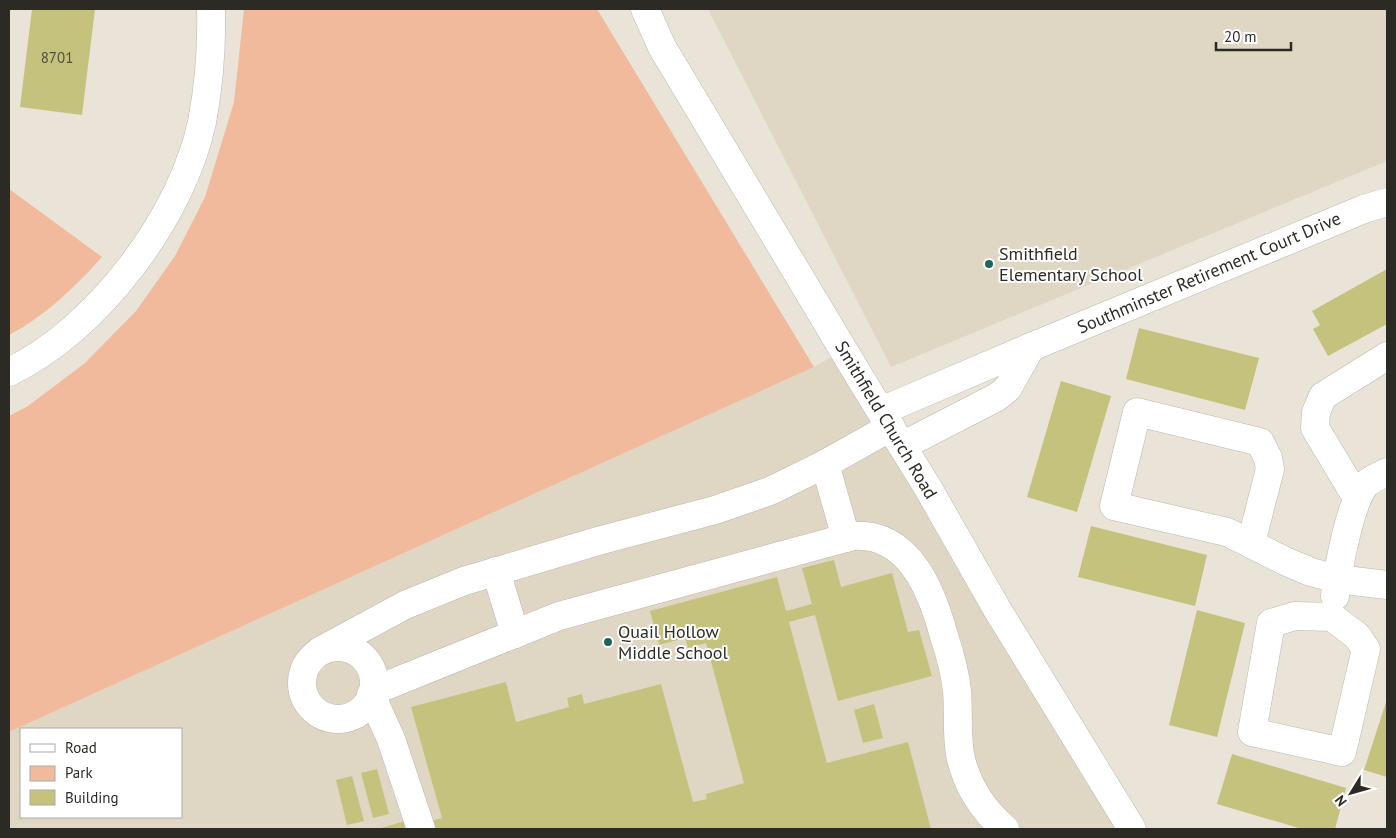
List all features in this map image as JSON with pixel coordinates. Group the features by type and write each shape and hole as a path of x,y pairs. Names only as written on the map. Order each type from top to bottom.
{"street":[{"path":"9,372 18,368 60,339 99,306 124,277 155,233 168,210 190,161 202,123 210,71 211,9"},
{"name":"Smithfield Church Road","path":"645,9 662,47 891,428 997,609 1132,829"},
{"name":"Southminster Retirement Court Drive","path":"891,428 1031,347 1364,209 1387,202"},
{"path":"320,652 332,647 343,647 354,651 364,658 370,667 374,679 372,693 362,709 350,717 338,720 326,717 315,711 307,702 302,680 305,668 311,659 320,652 364,626 441,589 598,541 715,510 770,491 891,428 997,397 1008,388 1031,347"},
{"path":"1357,498 1315,428 1316,412 1323,396 1387,356"},
{"path":"1251,543 1270,469 1268,458 1260,442 1137,412 1114,506 1227,532 1311,572 1337,579 1387,585"},
{"path":"824,464 846,538"},
{"path":"1332,617 1337,579 1357,498 1366,484 1387,472"},
{"path":"372,693 559,616 846,538 867,535 880,538 902,552 911,562 929,592 937,611 953,665 957,691 961,758 973,791 994,819 1005,829"},
{"path":"496,571 515,634"},
{"path":"1295,616 1332,617 1357,636 1366,649 1342,752 1252,732 1271,623 1295,616"},
{"path":"372,693 392,739 421,829"}],"shaded area":[{"name":"Smithfield Elementary School","path":"708,9 1387,9 1387,161 891,367"},
{"name":"Quail Hollow Middle School","path":"837,354 1125,829 9,829 9,732 814,367"}],"green space":[{"path":"244,9 597,9 814,367 9,732 9,416 28,406 85,363 136,311 175,256 205,197 234,102"},
{"path":"9,189 102,257 59,300 35,319 9,335"}],"building":[{"path":"32,9 95,9 82,115 20,107"},
{"path":"1387,269 1387,324 1328,356 1313,329 1320,325 1312,311"},
{"path":"1139,328 1259,358 1245,410 1126,379"},
{"path":"1061,381 1111,396 1077,512 1027,497"},
{"path":"1091,526 1207,555 1195,606 1078,577"},
{"path":"834,560 841,587 892,573 908,632 919,630 932,676 838,701 815,615 789,622 827,763 908,742 931,829 429,829 427,822 442,818 411,707 506,682 516,722 569,707 567,698 582,694 584,704 661,684 693,802 707,799 706,794 744,783 706,643 688,648 685,638 659,645 650,611 777,577 786,611 812,604 802,568"},
{"path":"1197,610 1245,623 1217,737 1169,725"},
{"path":"1387,699 1387,777 1364,770"},
{"path":"874,704 883,738 863,743 854,710"},
{"path":"1232,754 1346,788 1335,829 1302,829 1217,804"},
{"path":"377,769 389,814 373,818 361,773"},
{"path":"352,776 364,821 347,825 336,780"},
{"path":"405,821 408,829 378,829"}],"place":[{"name":"Smithfield Elementary School","path":"989,264"},
{"name":"Quail Hollow Middle School","path":"608,642"}]}
